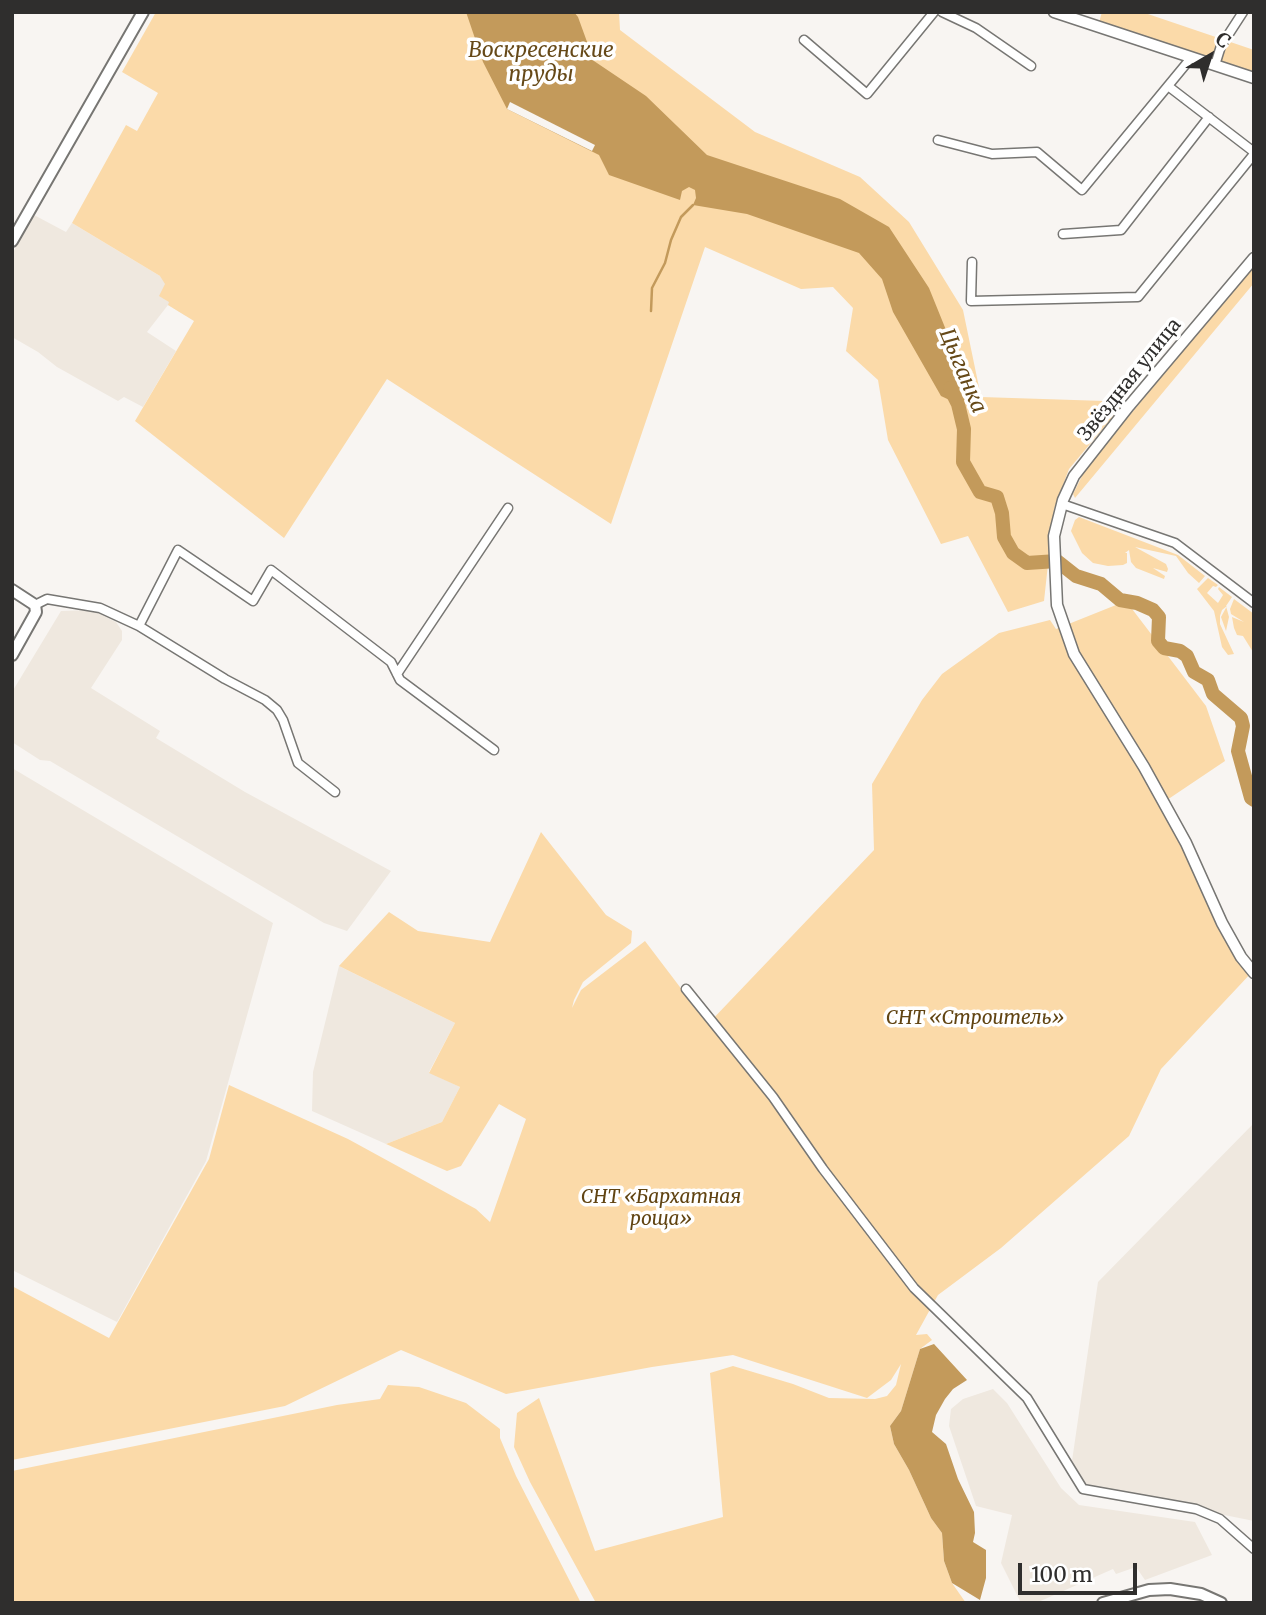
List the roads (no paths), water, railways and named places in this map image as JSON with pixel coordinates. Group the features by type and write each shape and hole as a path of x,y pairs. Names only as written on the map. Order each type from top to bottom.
{"main road":[{"path":"12,241 143,12"},
{"path":"12,590 35,605 36,612 12,655"},
{"path":"1102,1603 1149,1590 1170,1589 1201,1594 1221,1603"}],"street":[{"path":"804,40 867,94 934,12"},
{"path":"942,12 976,28 1031,66"},
{"path":"1054,12 1254,78"},
{"path":"1215,65 1221,46 1243,12"},
{"path":"938,140 992,155 1037,152 1082,190 1191,58"},
{"path":"972,262 971,301 1138,297 1254,153 1168,86"},
{"path":"1063,234 1122,230 1209,117"},
{"name":"Звёздная улица","path":"1254,258 1129,406 1074,476 1062,504 1055,536 1057,605 1074,654 1144,767 1186,843 1222,923 1241,957 1254,973"},
{"path":"1062,504 1175,543 1254,603"},
{"path":"397,674 508,508"},
{"path":"139,626 178,550 253,601 271,570 391,662 400,680 494,750"},
{"path":"35,605 47,599 100,608 139,626 271,705 283,720 298,763 335,792"},
{"path":"686,989 772,1097 914,1288 1027,1398 1083,1489 1196,1509 1220,1519 1254,1549"}],"water":[{"name":"Воскресенские пруды","path":"466,12 574,12 594,61 646,96 707,155 840,199 889,227 929,288 961,367 969,397 958,404 941,396 893,312 882,279 859,253 747,214 693,205 695,190 689,187 682,191 680,200 609,175 599,155 507,109 483,62"},
{"path":"934,1344 967,1380 953,1389 945,1399 936,1415 932,1432 946,1444 958,1479 974,1512 973,1542 986,1550 986,1578 980,1600 952,1583 944,1561 942,1533 931,1518 894,1444 890,1426 901,1411 920,1349"}],"waterway":[{"path":"651,311 652,288 665,263 671,240 681,217 693,205"},
{"name":"Цыганка","path":"950,388 958,404 964,429 963,462 980,492 997,497 1002,513 1004,537 1013,553 1027,563 1057,561 1076,576 1101,584 1120,600 1153,610 1159,617 1158,641 1164,648 1180,651 1187,656 1194,672 1208,680 1213,694 1241,718 1243,726 1238,751 1251,798 1254,800"}],"park label":[{"name":"СНТ «Строитель»","path":"975,1019"},
{"name":"СНТ «Бархатная роща»","path":"661,1209"}]}
